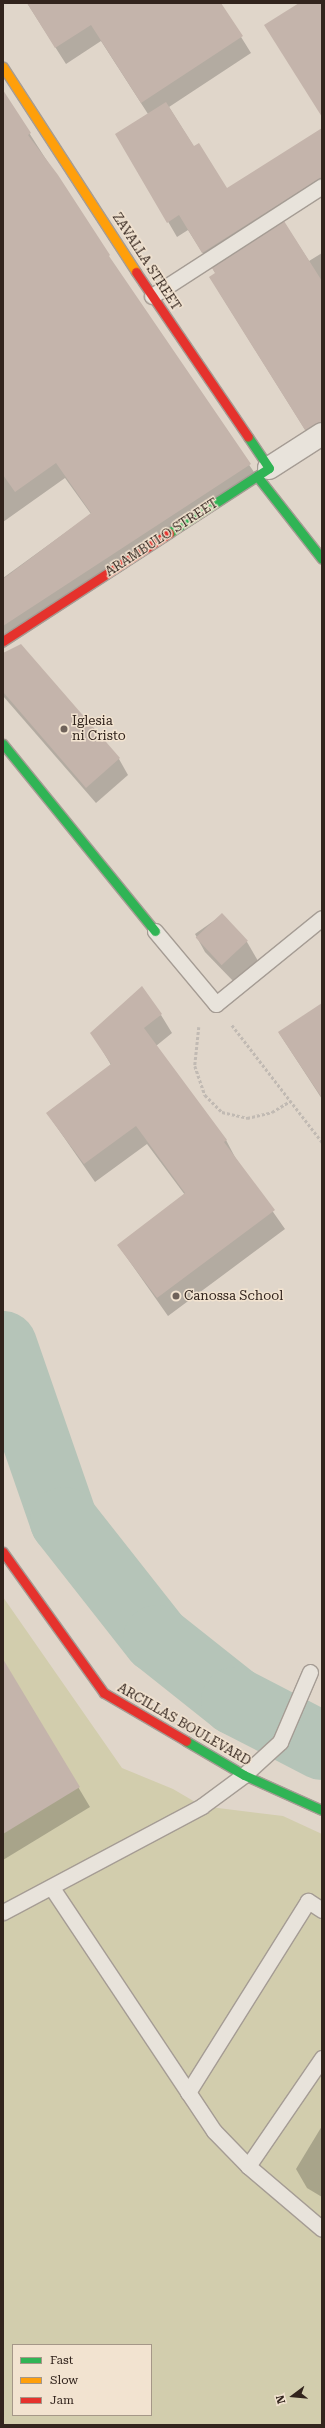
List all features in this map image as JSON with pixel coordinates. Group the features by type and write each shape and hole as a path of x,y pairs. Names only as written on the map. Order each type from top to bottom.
{"main road":[{"name":"ZAVALLA STREET","path":"3,68 152,296 264,472 322,559"},
{"name":"ARAMBULO STREET","path":"3,641 264,472"},
{"path":"3,744 155,931"},
{"name":"ARCILLAS BOULEVARD","path":"3,1552 104,1693 244,1775 322,1810"}],"street":[{"name":"ARAMBULO STREET","path":"264,472 322,434"}],"lane":[{"path":"152,296 322,186"},
{"path":"155,931 216,1004 322,918"},
{"path":"3,1912 52,1888 202,1806 244,1775 280,1742 310,1672"},
{"path":"52,1888 214,2131 248,2166 322,2229"},
{"path":"188,2092 308,1901 322,1910"},
{"path":"248,2166 322,2058"}],"path":[{"path":"290,1101 272,1112 247,1118 222,1112 205,1095 195,1066 200,1026 216,1004 322,1142"}],"shaded area":[{"path":"3,1597 122,1768 173,1789 202,1806 283,1816 322,1834 322,2425 3,2425"}],"building":[{"path":"27,3 221,3 243,36 141,103 91,25 55,48"},
{"path":"299,3 322,3 322,117 264,25"},
{"path":"3,90 31,133 28,135 58,175 110,255 109,256 251,464 3,626 3,579 91,513 56,463 15,492 3,475"},
{"path":"166,102 194,146 199,143 227,188 322,128 322,177 202,253 179,215 167,223 115,134"},
{"path":"284,221 322,281 322,422 305,430 209,277 215,273 212,268"},
{"name":"Iglesia ni Cristo","path":"21,644 120,758 86,788 3,692 3,653"},
{"path":"222,913 248,941 222,965 196,938"},
{"path":"142,986 162,1014 144,1028 227,1140 224,1142 275,1210 157,1298 117,1245 185,1193 136,1126 84,1164 46,1113 111,1064 90,1033"},
{"path":"322,1003 322,1098 278,1032"},
{"path":"3,1659 80,1787 3,1834"}],"waterway":[{"path":"3,1345 64,1521 157,1639 235,1701 322,1746"}],"traffic: fast":[{"path":"169,533 269,468 248,437"},
{"path":"257,476 322,559"},
{"path":"3,744 155,931"},
{"path":"186,1741 244,1775 322,1810"}],"traffic: slow":[{"path":"3,67 136,272"}],"traffic: jam":[{"path":"136,272 248,437"},
{"path":"3,641 169,533"},
{"path":"3,1552 104,1693 186,1741"}],"place":[{"name":"Iglesia ni Cristo","path":"64,729"},
{"name":"Canossa School","path":"176,1296"}]}
